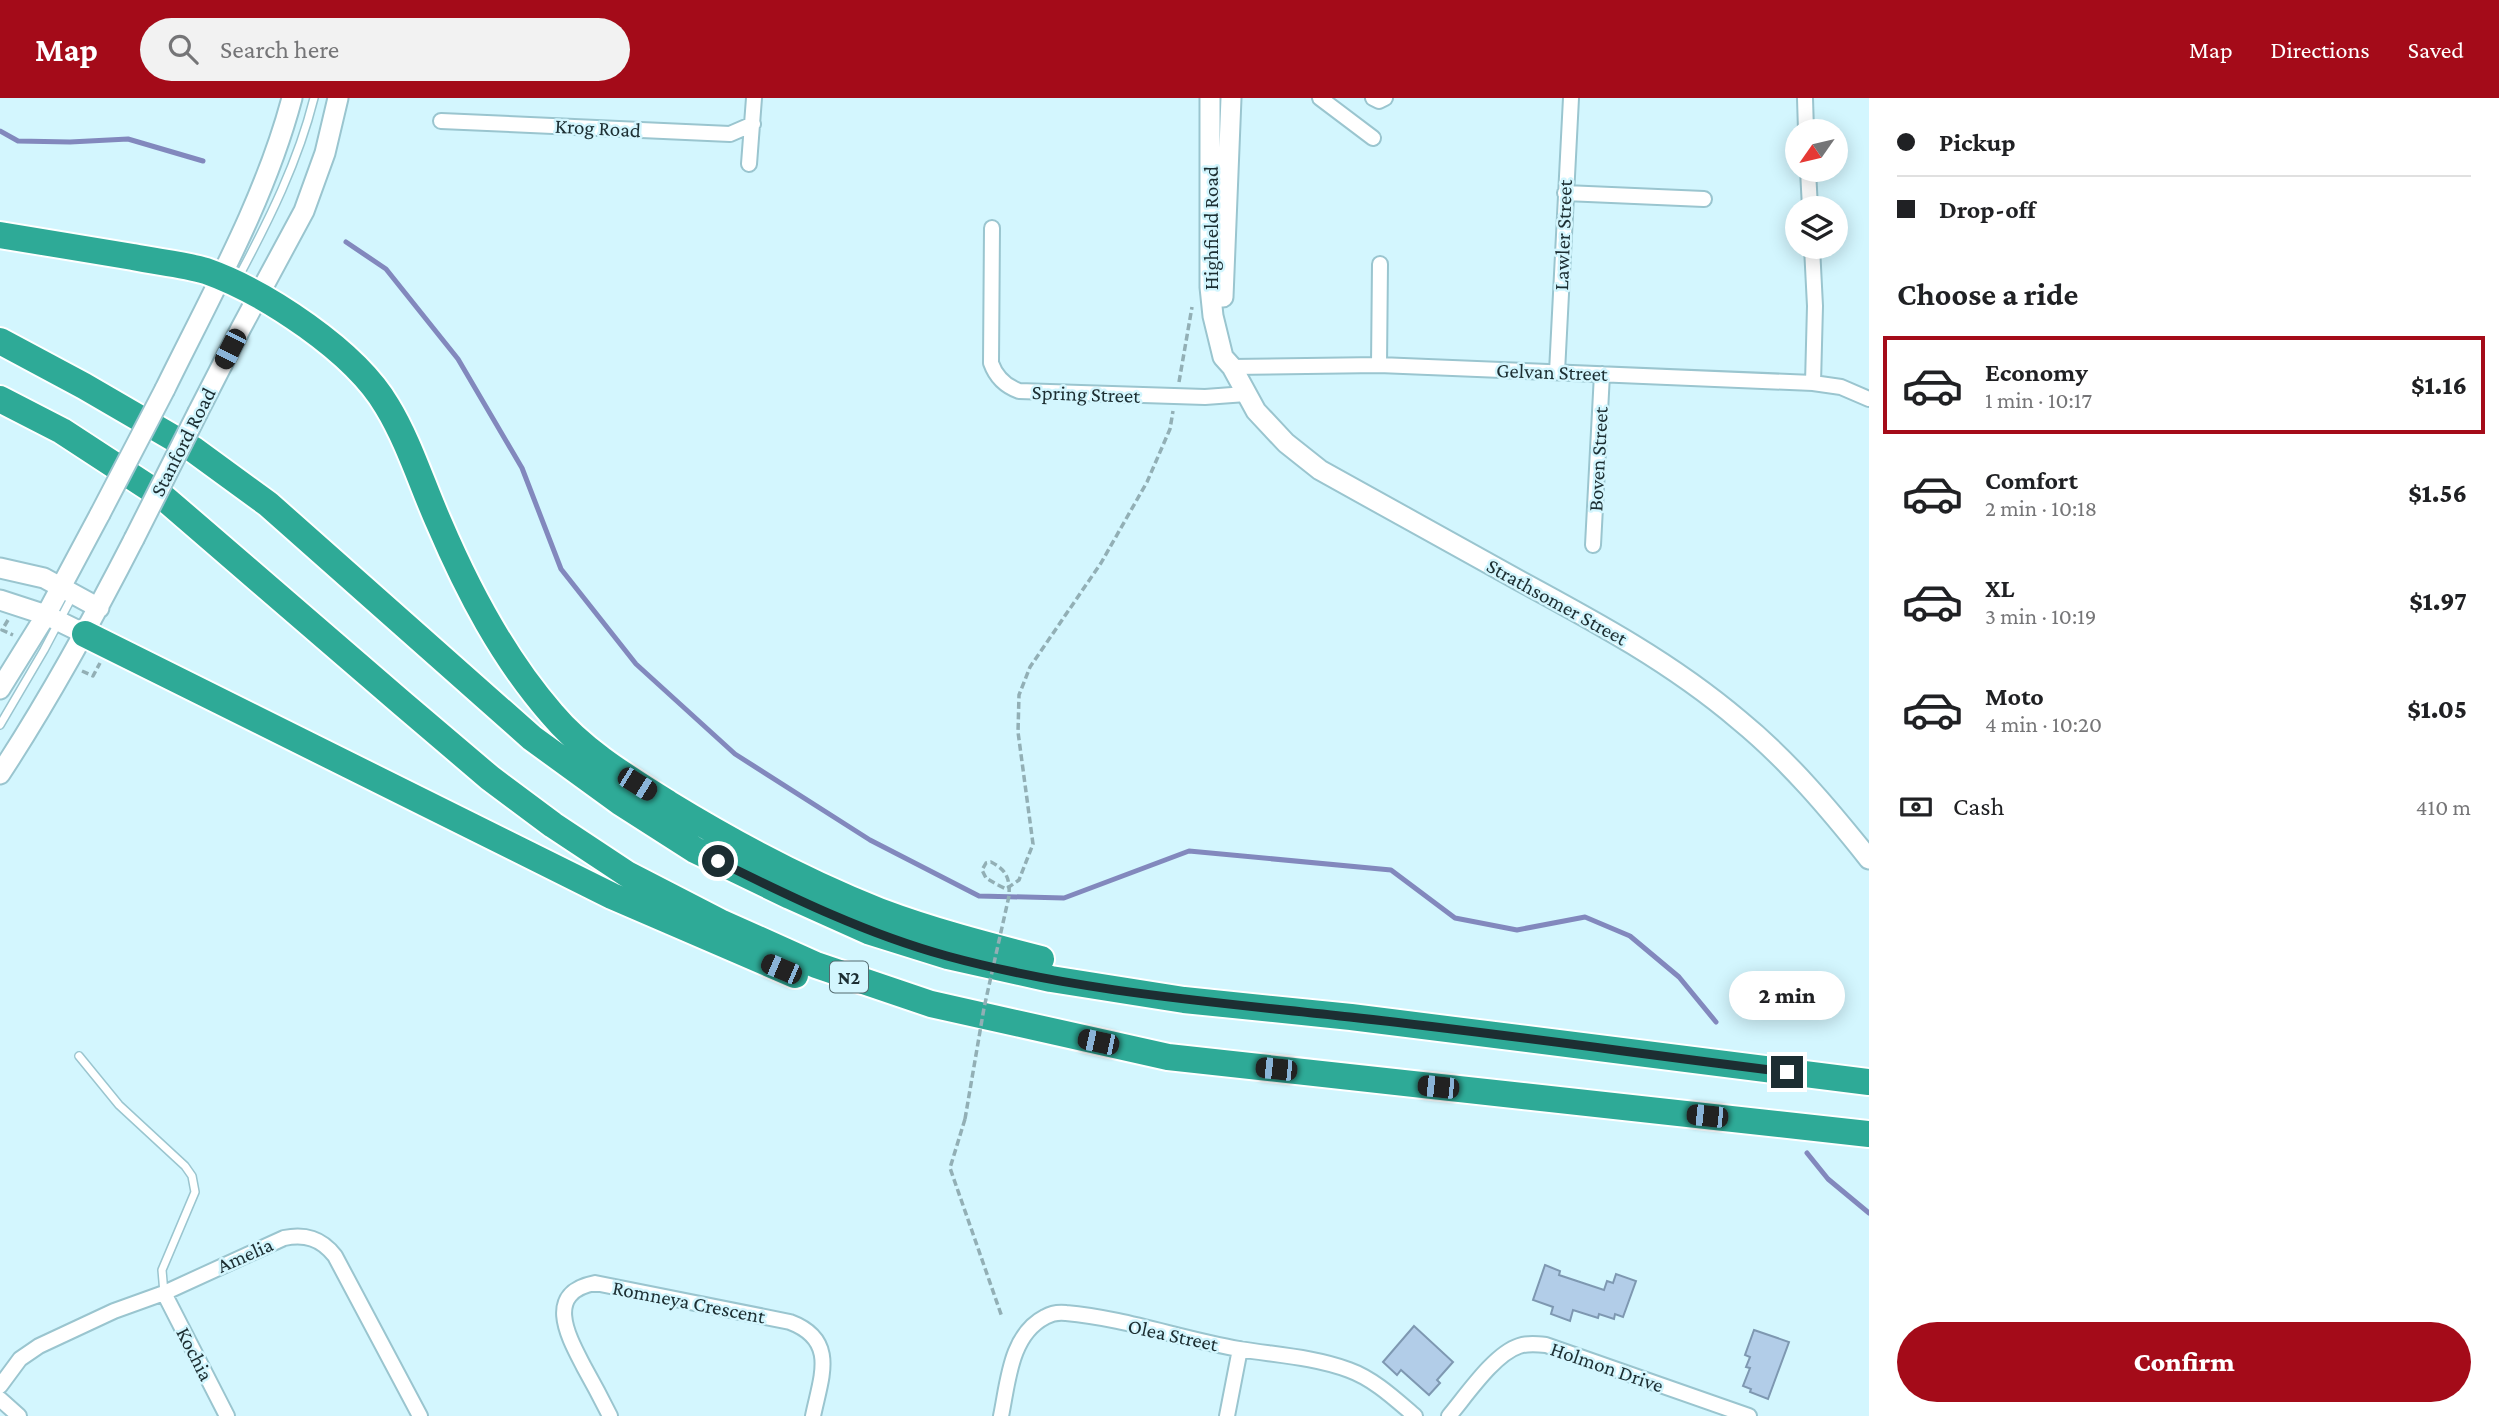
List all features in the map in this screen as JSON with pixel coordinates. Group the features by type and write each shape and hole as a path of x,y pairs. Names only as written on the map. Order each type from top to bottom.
{"highway":[{"path":"0,235 202,270 284,310 325,340 363,374 387,406 463,574 507,654 554,717 588,749 637,784 708,828 790,871 878,910 955,937 1051,962 1351,1017"},
{"name":"N2","path":"0,341 194,450 268,504 531,738 620,802 695,850 868,931 948,956 1051,979 1184,1000 1351,1017 1869,1082"},
{"name":"N2","path":"0,399 62,431 163,497 490,778 553,825 627,874 720,922 816,965 931,1004 1168,1057 1869,1134"},
{"path":"85,634 612,895 806,979 920,1015 1023,1036 1168,1057"}],"street":[{"name":"Stanford Road","path":"0,774 36,720 85,634 198,412 237,286 266,175 292,98"},
{"name":"Stanford Road","path":"0,689 52,618 67,591 100,514 165,389 237,286 304,211 325,153 338,98"},
{"path":"749,164 754,98"},
{"name":"Highfield Road","path":"1210,98 1210,288 1213,316 1229,360"},
{"name":"Highfield Road","path":"1229,360 1222,286 1231,98"},
{"path":"1320,98 1373,138"},
{"path":"1373,98 1379,101 1385,98"},
{"name":"Lawler Street","path":"1557,372 1571,98"},
{"path":"1805,98 1806,119"},
{"name":"Krog Road","path":"441,121 730,134 752,124"},
{"path":"1565,192 1704,199"},
{"name":"Spring Street","path":"992,228 991,363 1008,387 1019,391 1176,397 1245,394"},
{"path":"1813,259 1815,306 1813,383"},
{"path":"1379,365 1380,264"},
{"name":"Gelvan Street","path":"1229,360 1813,383 1841,387 1869,399"},
{"name":"Strathsomer Street","path":"1229,360 1256,411 1286,443 1320,470 1622,636 1676,671 1768,746 1833,814 1869,859"},
{"name":"Boven Street","path":"1593,545 1602,374"},
{"path":"0,568 44,578 99,608"},
{"path":"0,600 52,618 85,634"},
{"name":"Amelia","path":"0,1386 20,1359 39,1346 284,1238 304,1236 316,1238 335,1256 420,1416"},
{"name":"Romneya Crescent","path":"610,1416 570,1339 564,1320 564,1308 572,1294 585,1285 595,1283 790,1322 807,1329 822,1349 823,1360 813,1416"},
{"name":"Kochia","path":"163,1293 228,1416"},
{"name":"Olea Street","path":"1001,1416 1015,1352 1040,1320 1055,1313 1066,1313 1240,1349 1227,1416"},
{"name":"Holmon Drive","path":"1449,1416 1498,1359 1520,1346 1533,1344 1546,1345 1748,1416"},
{"path":"1240,1349 1350,1370 1376,1385 1415,1416"},
{"path":"0,1399 19,1416"}],"lane":[{"path":"237,286 291,169 314,98"},
{"path":"0,725 52,618"},
{"path":"79,1056 119,1105 185,1166 192,1176 195,1192 162,1270 163,1293"}],"path":[{"path":"1002,1317 950,1167 965,1119 984,1008 1009,896 1010,881 1007,874 991,862 986,863 982,870 986,878 1006,889 1020,880 1033,844 1018,732 1019,695 1030,667 1101,563 1147,482 1170,429 1185,361 1192,307"}],"building":[{"path":"1545,1265 1560,1271 1559,1275 1604,1290 1607,1281 1613,1283 1616,1274 1636,1281 1623,1317 1615,1314 1614,1319 1599,1314 1598,1318 1573,1310 1570,1321 1551,1314 1553,1307 1533,1300"},
{"path":"1414,1326 1453,1362 1437,1380 1440,1383 1429,1395 1401,1370 1397,1375 1383,1362"},
{"path":"1754,1330 1789,1342 1768,1399 1743,1386 1750,1368 1746,1367 1750,1357 1745,1355"}],"waterway":[{"path":"0,131 18,141 128,139 203,161"},
{"path":"346,242 386,269 458,359 522,468 561,569 636,664 735,754 870,840 979,896 1064,898 1189,851 1391,870 1455,918 1517,930 1585,917 1630,936 1679,977 1716,1022"},
{"path":"1807,1153 1828,1179 1869,1213"}],"route":[{"path":"718,861 868,931 948,956 1051,979 1184,1000 1351,1017 1787,1072"}]}
